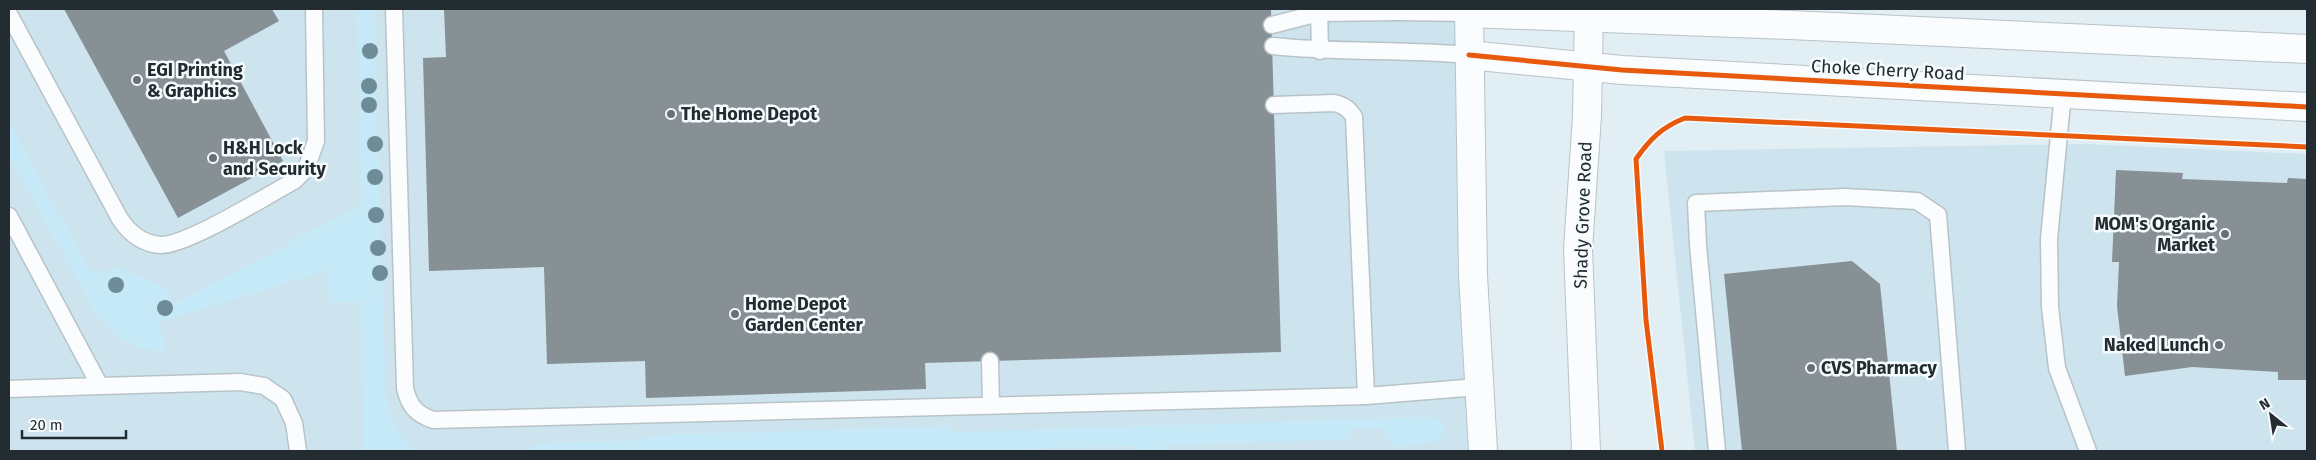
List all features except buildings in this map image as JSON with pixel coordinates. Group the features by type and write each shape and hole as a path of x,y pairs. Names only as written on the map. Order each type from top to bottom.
{"street":[{"path":"1483,451 1473,274 1469,11 1791,17 2307,49"},
{"name":"Shady Grove Road","path":"1586,451 1578,249 1587,116 1589,13"},
{"name":"Choke Cherry Road","path":"1469,55 1588,67 2307,106"}],"lane":[{"path":"9,14 120,219 133,234 151,243 172,244 193,235 294,181 306,169 312,155 317,127 314,9"},
{"path":"394,9 405,388 413,409 422,416 433,420 1366,396 1478,388"},
{"path":"1272,25 1319,11 1469,11"},
{"path":"1319,11 1320,51"},
{"path":"1273,46 1320,51 1421,52 1469,55"},
{"path":"2063,93 2049,239 2050,308 2057,368 2084,450"},
{"path":"1274,105 1334,103 1350,110 1354,117 1366,396"},
{"path":"1717,451 1698,246 1696,203 1845,197 1917,201 1938,215 1957,451"},
{"path":"9,216 100,386"},
{"path":"990,361 991,405"},
{"path":"9,389 240,382 264,386 282,399 294,423 298,451"}],"shaded area":[{"path":"9,9 1465,9 1480,451 9,451"},
{"path":"357,9 374,9 386,397 393,422 398,431 416,451 364,451 360,302 329,302 326,271 160,322 165,352 136,345 111,330 97,315 9,156 9,122 88,267 98,273 118,267 166,287 174,304 361,205"},
{"path":"2085,144 2307,154 2307,451 1695,451 1664,151"},
{"path":"1430,417 1441,422 1443,427 1444,434 1438,441 1399,447 1387,441 1384,428 1353,429 1351,436 1345,440 1166,445 1166,451 1136,451 1136,446 940,451 531,451 532,446 539,443 630,441 657,435 951,426 952,432"}],"cycle path":[{"path":"1469,55 1622,70 2307,107"},
{"path":"1662,451 1646,320 1636,159 1646,145 1670,125 1685,118 2307,147"}],"place":[{"name":"EGI Printing & Graphics","path":"137,80"},
{"name":"The Home Depot","path":"671,114"},
{"name":"H&H Lock and Security","path":"213,158"},
{"name":"MOM's Organic Market","path":"2225,234"},
{"name":"Home Depot Garden Center","path":"735,314"},
{"name":"Naked Lunch","path":"2219,345"},
{"name":"CVS Pharmacy","path":"1811,368"}]}
